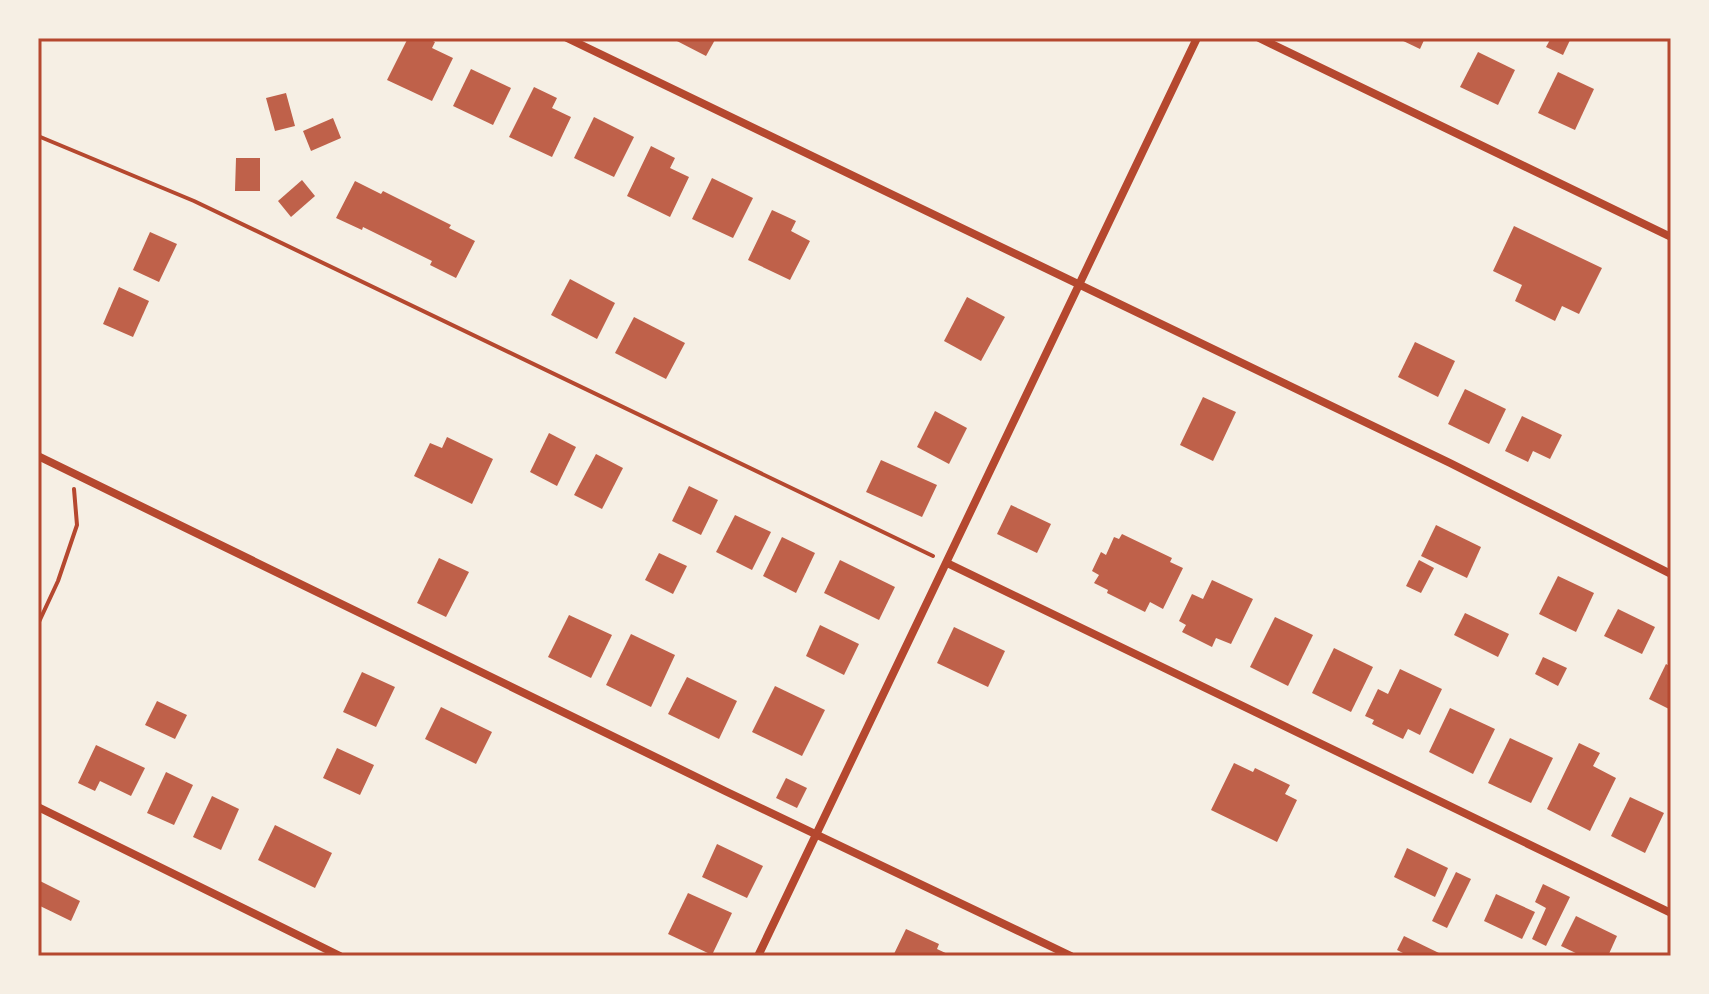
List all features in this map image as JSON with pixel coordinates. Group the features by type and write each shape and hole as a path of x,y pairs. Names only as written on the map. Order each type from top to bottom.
{"street":[{"path":"567,38 1450,463 1671,574"},
{"path":"758,956 1197,38"},
{"path":"1259,38 1671,237"},
{"path":"38,456 1071,956"},
{"path":"947,563 1671,913"},
{"path":"38,807 340,956"}],"path":[{"path":"38,136 194,201 947,563"},
{"path":"38,624 58,581 77,525 72,471"}],"building":[{"path":"408,38 427,38 435,42 432,48 453,58 432,101 387,80"},
{"path":"676,38 716,38 706,56"},
{"path":"1397,38 1425,38 1420,49"},
{"path":"1551,38 1571,38 1563,55 1546,47"},
{"path":"1478,52 1515,70 1498,105 1460,87"},
{"path":"471,69 511,88 493,125 453,106"},
{"path":"1558,72 1594,89 1575,130 1538,113"},
{"path":"534,87 557,98 552,108 571,117 552,157 509,137"},
{"path":"286,93 295,126 275,131 266,98"},
{"path":"594,117 634,137 614,177 574,158"},
{"path":"333,118 341,138 311,151 303,131"},
{"path":"651,146 675,158 670,168 689,177 670,217 627,196"},
{"path":"236,158 260,158 260,191 235,191"},
{"path":"712,178 753,198 733,238 692,219"},
{"path":"302,180 315,196 291,217 278,201"},
{"path":"355,181 381,194 383,191 451,225 449,228 475,241 456,278 430,265 432,261 363,227 362,230 336,218"},
{"path":"772,210 796,221 791,231 810,241 790,280 748,260"},
{"path":"1514,226 1602,268 1579,314 1562,306 1555,321 1515,301 1522,285 1493,271"},
{"path":"150,232 177,244 159,282 133,270"},
{"path":"570,279 615,303 597,339 551,315"},
{"path":"119,287 149,301 133,337 103,324"},
{"path":"967,297 1005,317 981,361 944,341"},
{"path":"634,317 685,343 666,379 615,353"},
{"path":"1415,342 1455,361 1438,397 1398,377"},
{"path":"1465,389 1506,409 1489,444 1448,424"},
{"path":"1203,397 1236,412 1213,461 1180,445"},
{"path":"935,411 967,428 949,464 917,447"},
{"path":"1522,416 1562,435 1550,459 1533,451 1528,462 1505,451"},
{"path":"549,433 576,447 557,486 530,472"},
{"path":"447,437 493,459 472,504 414,476 430,443 442,448"},
{"path":"596,454 623,468 602,509 574,495"},
{"path":"881,460 937,485 922,517 866,492"},
{"path":"689,486 718,500 701,535 672,521"},
{"path":"1011,505 1051,524 1037,553 997,534"},
{"path":"735,515 771,532 752,570 716,552"},
{"path":"1436,525 1481,547 1467,578 1421,556"},
{"path":"1122,534 1172,558 1170,562 1183,568 1163,609 1150,602 1145,612 1094,583 1099,575 1092,571 1101,552 1106,555 1114,537 1119,539"},
{"path":"782,537 815,553 796,593 763,576"},
{"path":"659,553 687,566 673,594 645,580"},
{"path":"439,558 469,572 446,617 417,603"},
{"path":"840,560 895,587 879,620 824,593"},
{"path":"1419,560 1434,568 1421,593 1406,586"},
{"path":"1558,576 1594,593 1576,632 1539,614"},
{"path":"1212,580 1253,599 1231,644 1216,638 1212,647 1182,632 1186,625 1179,621 1192,594 1203,599"},
{"path":"1618,609 1655,627 1642,654 1604,636"},
{"path":"1465,613 1509,634 1498,657 1454,635"},
{"path":"569,615 612,635 591,678 548,657"},
{"path":"1275,617 1313,635 1288,686 1250,667"},
{"path":"820,625 859,644 844,675 806,656"},
{"path":"954,627 1005,651 988,687 937,663"},
{"path":"631,634 675,655 651,707 606,685"},
{"path":"1334,648 1373,667 1351,712 1312,693"},
{"path":"1543,657 1567,668 1558,686 1535,674"},
{"path":"1666,664 1671,667 1671,710 1649,699"},
{"path":"1400,669 1442,689 1420,735 1408,729 1403,739 1372,724 1374,720 1365,716 1378,689 1388,694"},
{"path":"362,672 395,687 376,727 343,712"},
{"path":"687,677 737,701 719,739 668,714"},
{"path":"775,686 825,710 802,756 752,732"},
{"path":"157,701 187,715 175,739 145,725"},
{"path":"441,707 492,732 476,764 425,739"},
{"path":"1450,708 1495,729 1473,774 1429,752"},
{"path":"1510,738 1553,758 1531,803 1488,783"},
{"path":"1579,743 1600,753 1593,766 1616,778 1590,831 1547,809"},
{"path":"96,745 145,768 131,796 100,781 95,791 78,783"},
{"path":"337,748 374,765 360,795 323,778"},
{"path":"1234,763 1253,772 1255,768 1290,785 1285,794 1297,800 1277,842 1211,810"},
{"path":"166,772 193,785 174,825 147,813"},
{"path":"786,778 807,788 797,808 776,798"},
{"path":"212,796 239,809 221,850 193,837"},
{"path":"1630,797 1664,813 1645,853 1611,836"},
{"path":"275,825 332,853 315,888 258,860"},
{"path":"717,844 763,866 747,898 702,877"},
{"path":"1407,848 1448,868 1435,897 1394,877"},
{"path":"1456,872 1471,879 1447,928 1432,921"},
{"path":"38,880 80,901 71,921 38,905"},
{"path":"1543,884 1570,897 1546,946 1532,939 1546,908 1535,902"},
{"path":"688,893 732,913 712,955 668,934"},
{"path":"1496,894 1535,912 1522,939 1484,921"},
{"path":"1576,916 1617,936 1608,956 1582,956 1561,946"},
{"path":"906,929 939,944 937,949 952,956 893,956"},
{"path":"1404,936 1439,953 1438,956 1409,956 1397,950"}]}
